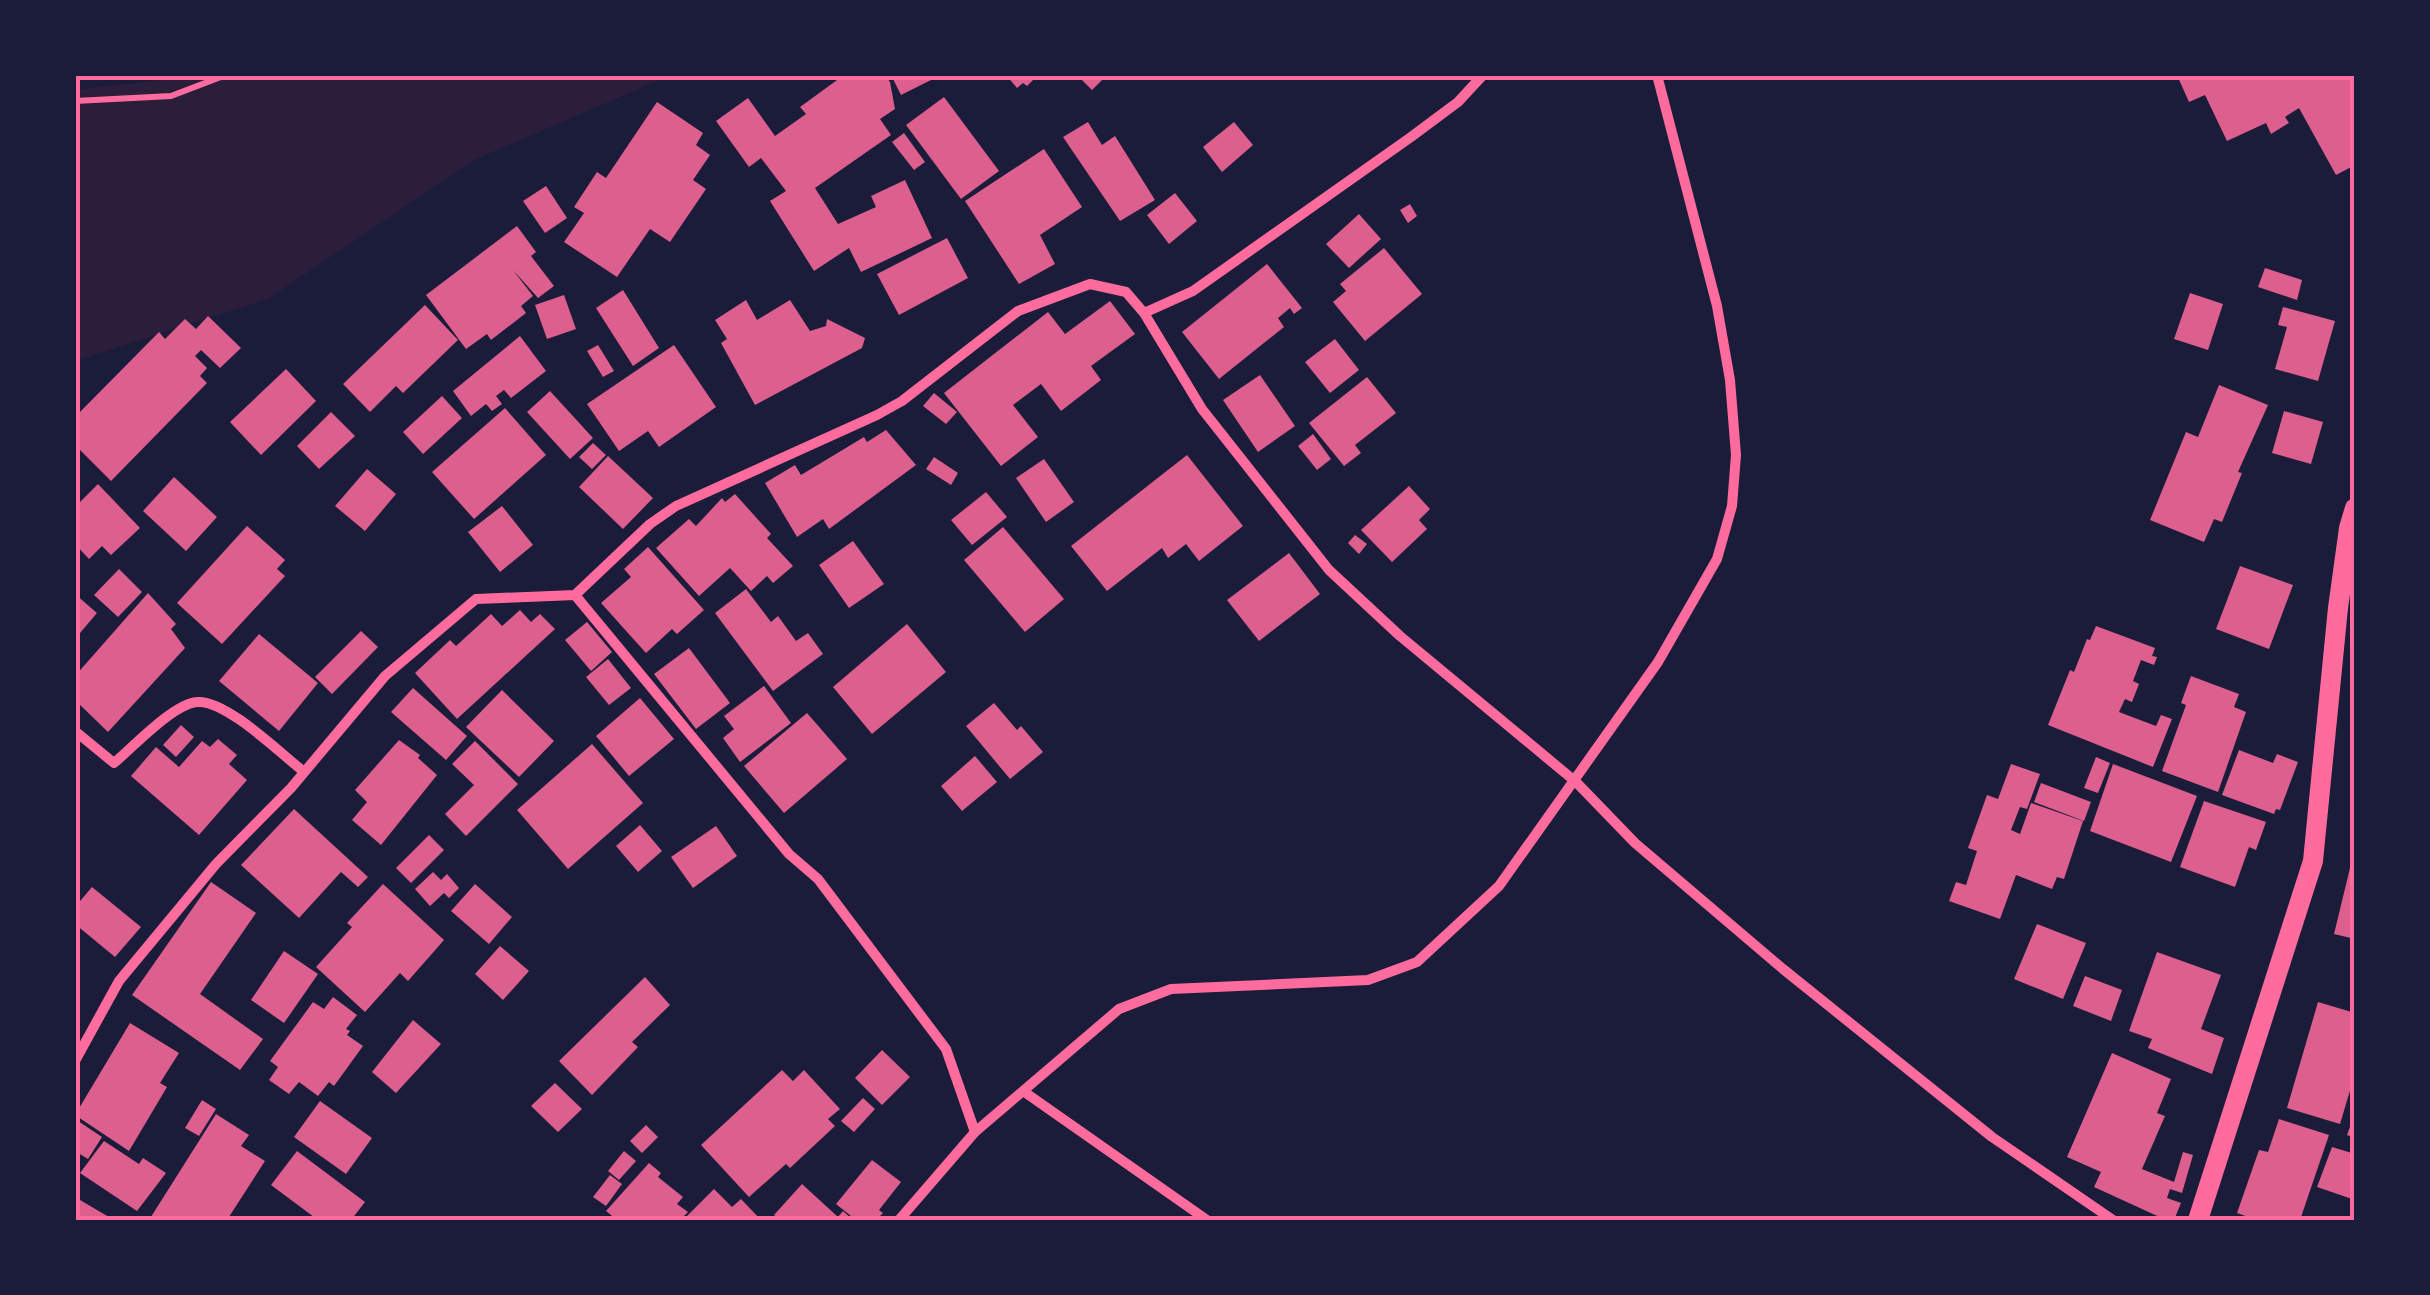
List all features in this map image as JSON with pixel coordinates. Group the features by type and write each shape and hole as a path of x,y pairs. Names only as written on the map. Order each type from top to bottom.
{"main road":[{"path":"2198,1220 2313,862 2338,608 2355,508"}],"street":[{"path":"1144,313 1208,281 1412,138 1458,102 1483,75"},
{"path":"899,1220 975,1132 1118,1009 1171,989 1368,980 1417,962 1499,886 1658,662 1717,558 1732,506 1736,456 1730,380 1718,306 1657,75"},
{"path":"75,1061 118,982 216,864 290,788 385,676 476,599 575,595 650,524 676,506 902,401 1018,311 1090,284 1126,292 1144,313 1202,409 1329,570 1400,636 1576,782 1636,842 1782,969 1992,1137 2113,1220"},
{"path":"575,595 789,854 818,879 946,1049 975,1132"},
{"path":"75,731 114,763 175,711 197,702 222,708 302,771"},
{"path":"1023,1091 1206,1220"}],"path":[{"path":"75,101 171,96 226,75"}],"shaded area":[{"path":"203,75 671,75 474,160 268,299 75,361 75,90"}],"building":[{"path":"844,75 885,75 895,109 880,119 891,135 815,188 838,224 876,207 871,196 905,180 932,238 861,272 849,248 814,271 770,201 786,191 761,158 749,167 716,121 748,98 775,136 806,114 800,107"},
{"path":"891,75 941,75 901,95"},
{"path":"1006,75 1038,75 1027,86 1023,83 1017,88"},
{"path":"1077,75 1107,75 1092,90"},
{"path":"2177,75 2355,75 2355,165 2336,175 2299,108 2285,117 2289,123 2271,134 2266,123 2227,141 2205,95 2189,102"},
{"path":"944,97 999,171 961,199 906,125"},
{"path":"657,102 703,133 696,145 710,155 693,180 706,189 670,242 650,229 617,277 564,242 584,213 574,207 597,172 606,178"},
{"path":"1088,122 1102,145 1115,136 1155,200 1120,221 1063,137"},
{"path":"1234,122 1253,145 1222,172 1203,147"},
{"path":"904,133 925,162 914,170 892,142"},
{"path":"1044,149 1082,207 1040,235 1055,264 1019,284 965,201"},
{"path":"546,186 567,218 545,233 523,201"},
{"path":"1175,193 1197,221 1169,244 1147,215"},
{"path":"1410,204 1417,216 1408,223 1400,210"},
{"path":"1359,214 1381,239 1349,268 1326,244"},
{"path":"517,226 536,252 531,256 554,286 538,298 513,270 533,296 521,306 526,313 491,340 487,334 466,349 426,295"},
{"path":"947,238 968,278 899,315 877,274"},
{"path":"1384,248 1422,294 1365,341 1333,302 1346,291 1340,284"},
{"path":"1267,264 1302,308 1294,314 1290,308 1278,318 1284,327 1219,379 1182,332"},
{"path":"2265,268 2302,280 2297,300 2258,287"},
{"path":"623,290 659,348 633,366 596,308"},
{"path":"2190,293 2223,304 2208,350 2174,339"},
{"path":"564,295 576,329 547,339 535,305"},
{"path":"746,300 757,320 790,300 810,331 826,326 827,319 865,338 862,348 755,405 721,343 727,339 715,320"},
{"path":"1110,301 1135,334 1091,366 1101,380 1061,411 1041,384 1013,405 1038,437 1001,466 944,393 1048,312 1065,334"},
{"path":"425,305 458,340 403,393 396,386 370,412 343,384"},
{"path":"2283,307 2335,321 2318,381 2275,369 2287,327 2278,325"},
{"path":"208,316 241,348 220,368 201,350 195,356 207,368 200,376 207,383 111,481 75,445 75,417 159,332 165,339 185,319 196,329"},
{"path":"520,336 546,371 511,398 504,390 496,396 502,404 492,411 486,404 471,416 453,391"},
{"path":"1335,339 1359,370 1330,393 1305,362"},
{"path":"598,345 614,371 603,377 587,351"},
{"path":"674,345 716,407 659,447 648,431 619,451 587,404"},
{"path":"286,369 316,401 261,455 230,422"},
{"path":"1260,375 1295,426 1258,452 1223,400"},
{"path":"1367,377 1396,413 1355,445 1361,453 1344,466 1309,423"},
{"path":"2219,385 2268,405 2238,472 2242,473 2222,522 2214,519 2204,542 2150,520 2186,432 2198,437"},
{"path":"550,391 593,438 570,459 527,412"},
{"path":"934,393 957,412 946,424 923,406"},
{"path":"442,396 462,418 423,454 403,432"},
{"path":"505,408 546,455 474,519 432,472"},
{"path":"2284,411 2323,422 2311,464 2272,453"},
{"path":"331,412 355,436 319,469 297,446"},
{"path":"886,430 916,465 829,529 823,519 797,537 765,483 795,465 801,475 864,437 867,442"},
{"path":"1313,434 1331,459 1317,470 1298,446"},
{"path":"593,443 606,455 592,469 579,457"},
{"path":"1187,455 1243,526 1199,561 1186,544 1168,558 1162,548 1107,591 1071,546"},
{"path":"608,456 653,498 623,529 579,487"},
{"path":"934,457 958,473 951,485 926,469"},
{"path":"1044,459 1074,502 1046,522 1016,478"},
{"path":"367,469 396,494 365,531 335,506"},
{"path":"174,477 217,517 186,551 143,511"},
{"path":"98,484 140,528 111,555 102,546 89,559 75,544 75,507"},
{"path":"1409,486 1430,509 1419,520 1427,529 1392,562 1361,530"},
{"path":"986,492 1007,517 972,545 951,520"},
{"path":"735,494 793,566 773,583 767,576 751,591 730,568 699,596 656,548 689,519 696,526 722,498 725,502"},
{"path":"502,506 533,545 500,572 468,532"},
{"path":"247,526 285,560 277,569 285,576 222,644 177,603"},
{"path":"1003,527 1064,599 1025,632 964,560"},
{"path":"1355,535 1367,544 1359,554 1348,543"},
{"path":"853,541 884,584 849,608 819,565"},
{"path":"648,547 704,610 677,634 672,629 646,653 601,603 631,577 624,569"},
{"path":"1289,553 1320,594 1259,641 1227,600"},
{"path":"2240,566 2293,585 2269,649 2216,629"},
{"path":"119,569 142,592 118,617 94,595"},
{"path":"746,589 771,622 778,616 796,641 808,633 823,654 773,691 715,613"},
{"path":"148,593 176,624 171,629 185,648 108,732 75,700 75,676"},
{"path":"75,594 97,613 75,639"},
{"path":"520,610 531,622 540,614 555,629 457,719 415,673 450,640 456,646 491,614 502,626"},
{"path":"587,622 612,652 591,671 565,640"},
{"path":"907,624 946,672 872,734 833,687"},
{"path":"2096,626 2155,648 2154,665 2141,660 2133,681 2139,684 2132,702 2125,699 2119,712 2156,726 2161,715 2172,719 2153,767 2048,725 2070,670 2074,672"},
{"path":"361,631 378,647 332,694 315,677"},
{"path":"259,634 318,683 279,731 219,681"},
{"path":"689,648 730,703 696,729 654,674"},
{"path":"608,659 631,688 609,705 586,677"},
{"path":"2191,676 2239,694 2234,707 2246,712 2218,792 2162,771 2186,705 2181,703"},
{"path":"764,686 791,723 740,762 723,738 734,729 724,716"},
{"path":"413,688 467,736 446,760 391,712"},
{"path":"502,690 554,741 519,777 466,727"},
{"path":"640,698 674,739 629,776 596,736"},
{"path":"994,703 1043,752 1010,779 966,726"},
{"path":"807,713 847,759 784,813 744,766"},
{"path":"181,725 194,737 176,757 163,745"},
{"path":"218,739 237,755 229,764 247,780 199,835 131,776 156,747 179,767 202,741 210,747"},
{"path":"399,740 420,755 418,758 437,775 381,845 352,820 367,802 355,790"},
{"path":"475,741 518,784 466,836 445,814 474,785 452,764"},
{"path":"592,744 643,803 568,869 517,810"},
{"path":"2239,750 2273,763 2277,754 2298,762 2280,810 2276,809 2274,814 2222,795"},
{"path":"975,756 997,782 962,811 941,786"},
{"path":"2096,757 2110,763 2098,793 2084,788"},
{"path":"2011,764 2040,774 2027,809 2020,807 2011,830 2020,834 2031,803 2083,821 2064,879 2057,877 2052,889 2016,875 2000,919 1949,901 1956,882 1966,885 1977,851 1968,848 1987,795 1998,799"},
{"path":"2113,764 2197,796 2171,862 2090,831"},
{"path":"2041,783 2091,802 2084,821 2034,802"},
{"path":"2204,801 2266,822 2256,850 2249,847 2235,887 2180,867"},
{"path":"294,809 368,877 358,887 341,872 299,918 241,865"},
{"path":"640,825 662,851 638,872 616,846"},
{"path":"716,826 737,856 693,888 671,857"},
{"path":"429,835 444,850 411,883 396,868"},
{"path":"2350,868 2355,870 2355,939 2334,934"},
{"path":"433,872 441,880 447,874 459,888 449,898 444,893 430,906 415,889"},
{"path":"211,882 256,913 200,994 263,1039 240,1070 132,995"},
{"path":"383,884 444,940 408,981 400,973 365,1012 316,967 352,927 347,923"},
{"path":"475,884 512,917 489,944 451,911"},
{"path":"92,887 141,927 115,957 75,924 75,907"},
{"path":"2037,924 2086,943 2063,999 2014,979"},
{"path":"500,946 529,971 503,1000 475,974"},
{"path":"284,951 318,974 284,1023 251,1000"},
{"path":"2157,952 2221,975 2201,1029 2224,1038 2212,1074 2148,1048 2152,1039 2129,1031"},
{"path":"2085,976 2122,990 2111,1021 2073,1006"},
{"path":"645,977 670,1005 632,1042 638,1047 592,1095 559,1061"},
{"path":"333,997 357,1015 346,1029 350,1031 347,1035 363,1046 334,1086 329,1082 318,1096 299,1082 289,1094 269,1080 278,1067 270,1061 313,1002 324,1009"},
{"path":"2318,1002 2355,1013 2355,1074 2340,1124 2287,1108"},
{"path":"413,1020 441,1044 396,1093 372,1072"},
{"path":"130,1023 179,1053 160,1083 167,1087 129,1151 75,1115"},
{"path":"882,1050 910,1077 882,1105 855,1078"},
{"path":"2112,1053 2171,1079 2157,1113 2165,1116 2142,1169 2174,1182 2183,1152 2193,1155 2182,1193 2170,1189 2167,1198 2181,1203 2174,1220 2166,1220 2094,1187 2101,1172 2067,1157"},
{"path":"782,1070 793,1081 804,1070 840,1109 828,1119 835,1126 790,1168 786,1164 749,1197 701,1145"},
{"path":"555,1083 582,1109 558,1132 531,1106"},
{"path":"863,1098 875,1109 854,1132 841,1121"},
{"path":"202,1100 216,1109 199,1136 185,1128"},
{"path":"320,1101 372,1138 346,1174 294,1137"},
{"path":"2355,1113 2355,1138 2347,1135"},
{"path":"216,1114 249,1135 241,1146 265,1161 227,1220 149,1220"},
{"path":"75,1119 102,1137 88,1159 75,1151"},
{"path":"2279,1119 2329,1135 2300,1220 2257,1220 2237,1213 2259,1150 2268,1152"},
{"path":"646,1125 658,1137 642,1153 630,1141"},
{"path":"104,1141 139,1164 143,1158 166,1173 137,1211 80,1173"},
{"path":"2332,1147 2355,1154 2355,1200 2317,1187"},
{"path":"297,1151 365,1202 351,1220 318,1220 271,1185"},
{"path":"624,1151 636,1161 619,1180 608,1171"},
{"path":"872,1160 901,1182 876,1220 856,1220 836,1204"},
{"path":"649,1163 661,1173 658,1177 683,1197 677,1204 688,1212 683,1217 687,1220 617,1220 606,1211"},
{"path":"610,1175 622,1184 606,1206 593,1197"},
{"path":"802,1184 838,1217 843,1211 853,1220 780,1220 774,1215"},
{"path":"714,1189 732,1207 741,1199 761,1220 691,1220 687,1216"},
{"path":"80,1200 114,1220 75,1220"}]}
